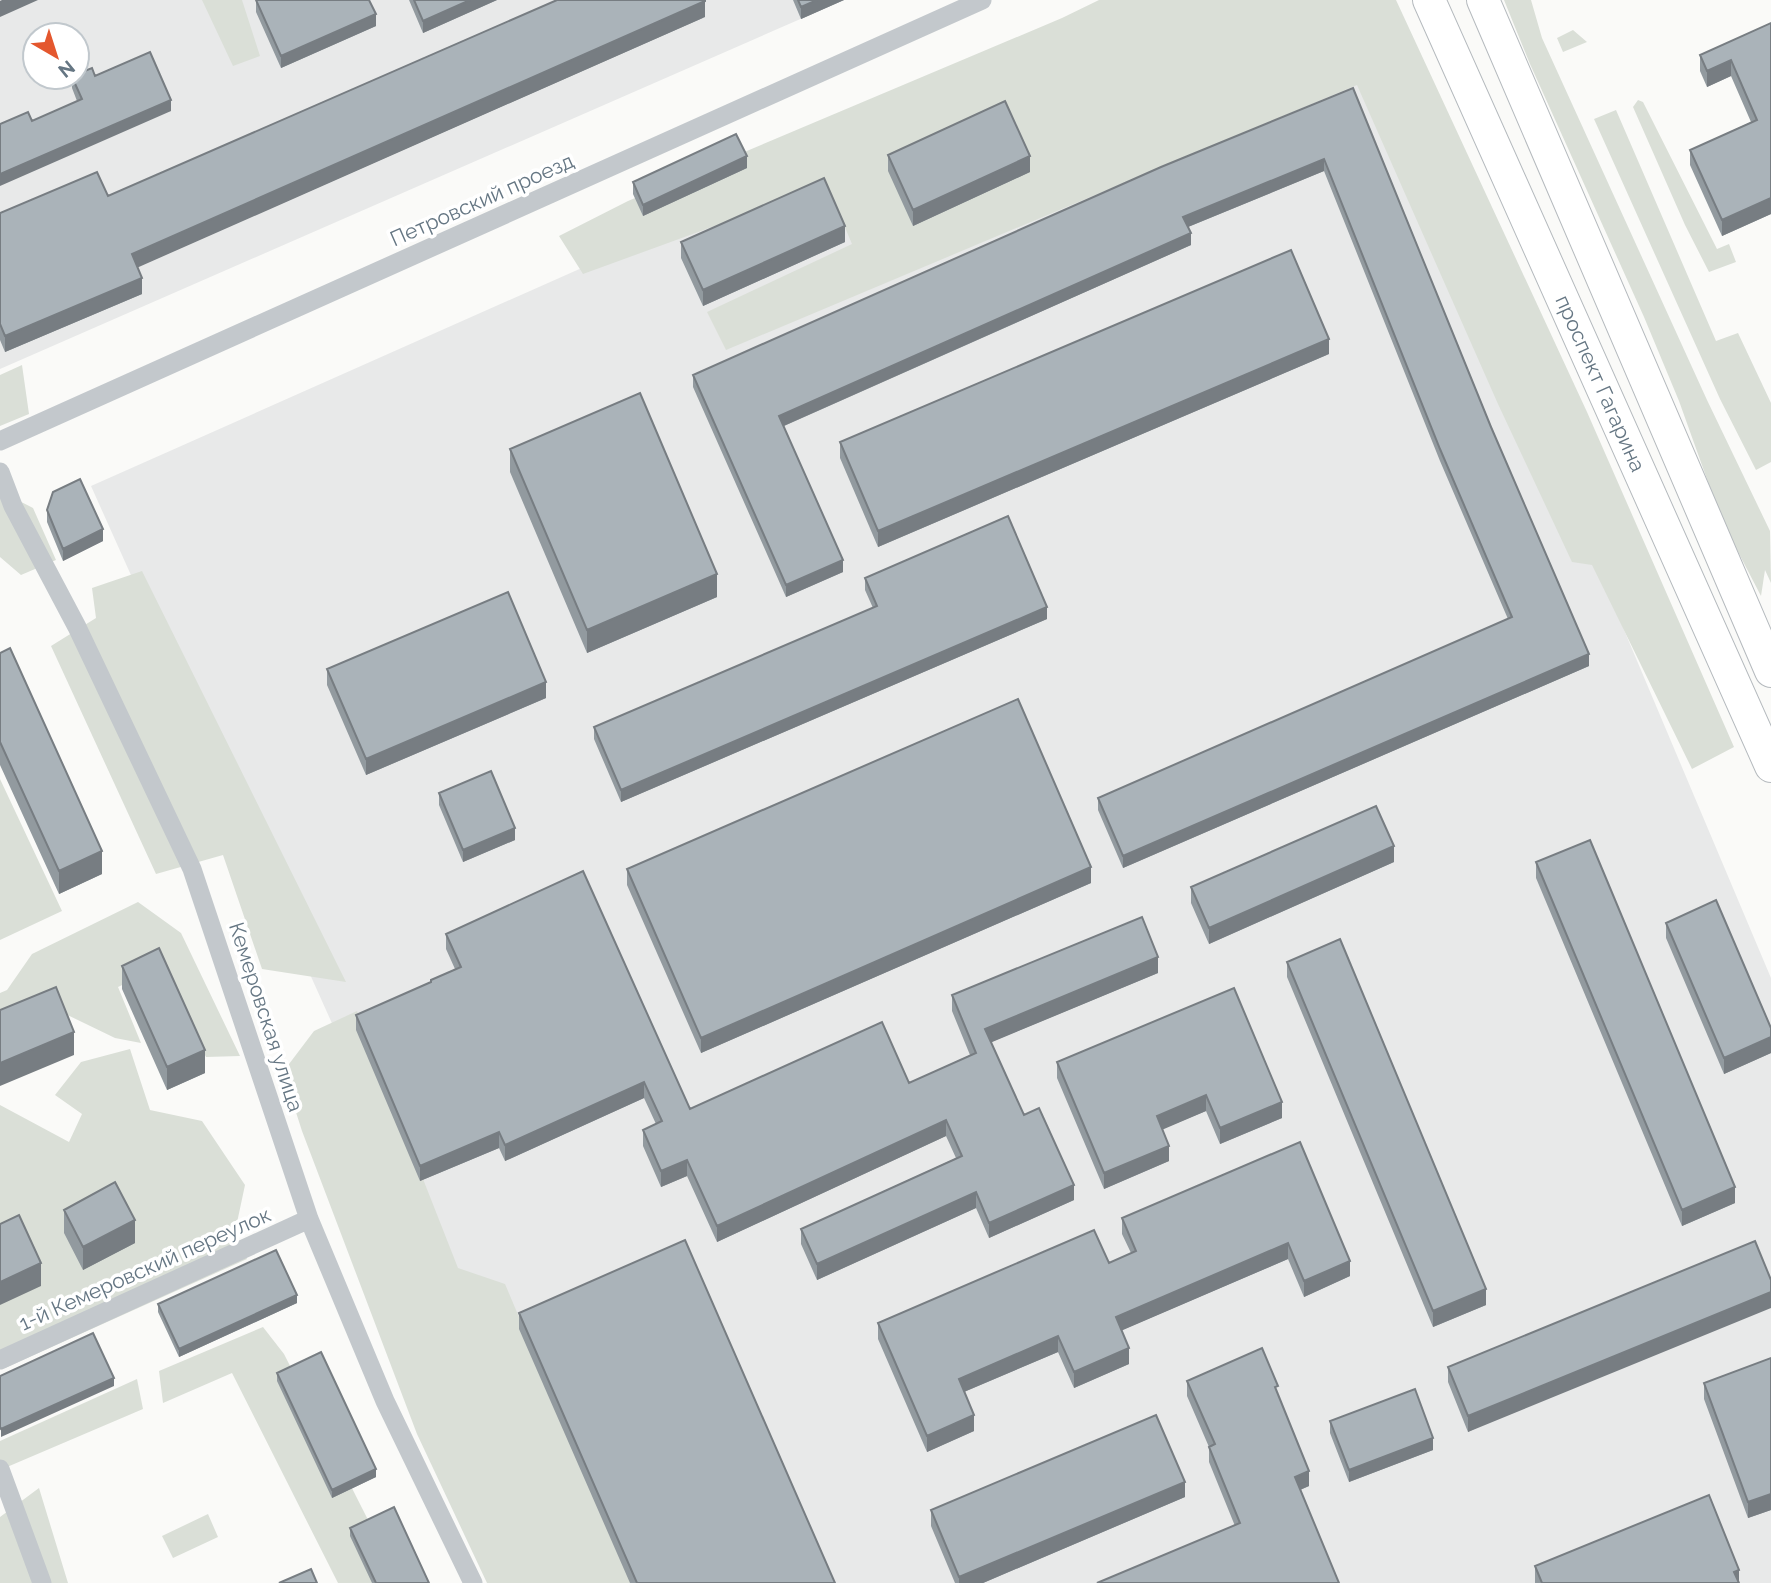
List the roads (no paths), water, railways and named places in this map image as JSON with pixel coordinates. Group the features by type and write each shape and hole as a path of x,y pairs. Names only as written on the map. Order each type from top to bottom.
{"main road":[{"name":"проспект Гагарина","path":"1429,0 1771,766"},
{"name":"проспект Гагарина","path":"1488,7 1771,671"}],"street":[{"name":"Петровский проезд","path":"0,441 982,0"},
{"name":"Кемеровская улица","path":"0,472 13,506 77,627 192,869 309,1219 385,1401 473,1583"},
{"name":"1-й Кемеровский переулок","path":"0,1360 309,1219"},
{"path":"0,1469 42,1583"}]}
